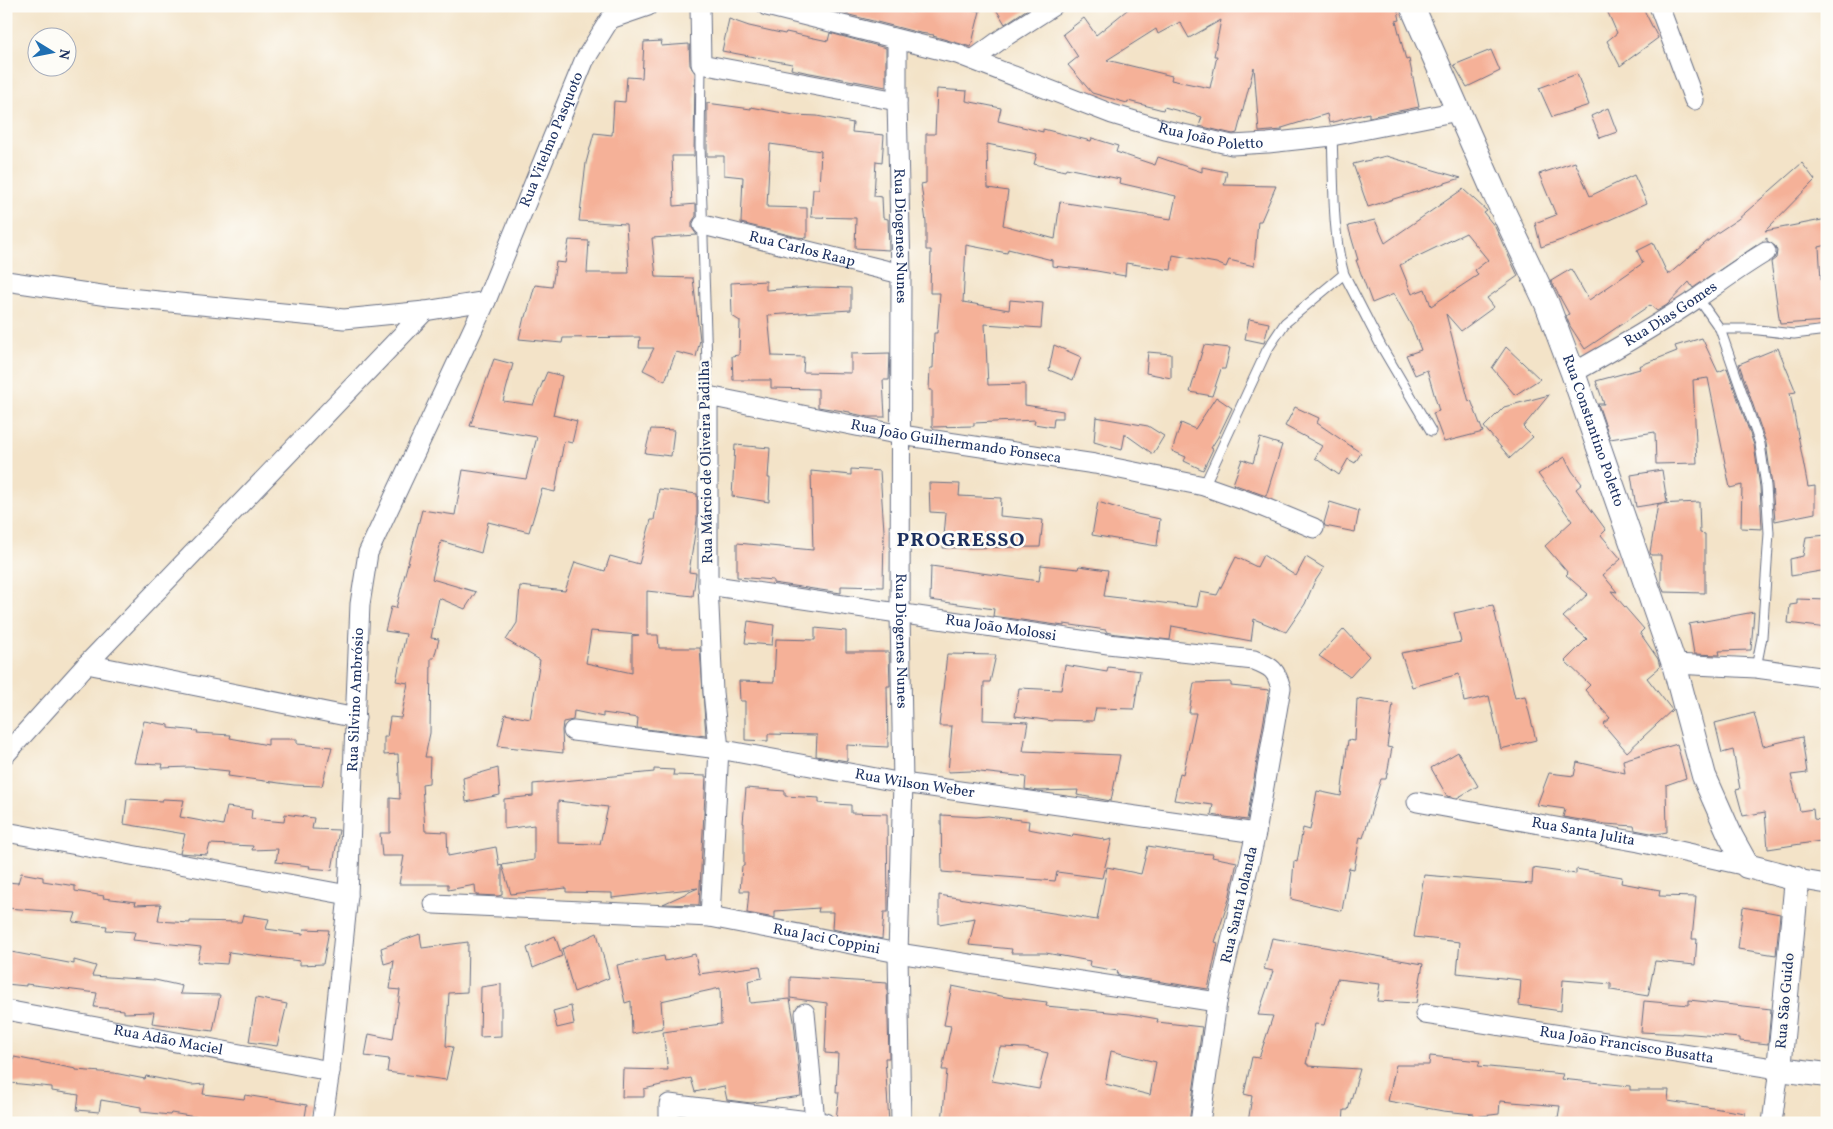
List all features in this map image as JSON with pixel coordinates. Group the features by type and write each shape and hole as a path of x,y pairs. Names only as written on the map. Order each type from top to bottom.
{"street":[{"name":"Rua Vitelmo Pasquoto","path":"486,301 584,61 610,19 648,6"},
{"name":"Rua Márcio de Oliveira Padilha","path":"700,6 701,64"},
{"name":"Rua João Poletto","path":"767,6 974,59 1052,92 1112,114 1165,130 1232,145 1332,136 1458,111"},
{"path":"974,59 1053,6"},
{"name":"Rua Constantino Poletto","path":"1412,6 1547,304 1573,373 1674,664 1704,776 1731,838 1747,866"},
{"path":"1659,6 1694,100"},
{"name":"Rua Diogenes Nunes","path":"897,40 901,274 900,614 902,783 898,953 901,1123"},
{"path":"701,64 897,100"},
{"name":"Rua Carlos Raap","path":"703,225 901,274"},
{"name":"Rua Dias Gomes","path":"1573,373 1629,342 1698,298 1738,268 1766,252"},
{"path":"6,281 108,296 344,319 425,311 486,301"},
{"name":"Rua Silvino Ambrósio","path":"322,1123 330,1071 348,895 360,604 368,553 486,301"},
{"path":"6,754 87,664 425,311"},
{"name":"Rua Márcio de Oliveira Padilha","path":"708,396 708,585 719,749 710,917"},
{"name":"Rua João Guilhermando Fonseca","path":"708,396 901,435 1095,464 1204,486 1258,505 1314,528"},
{"name":"Rua João Molossi","path":"708,585 1108,644 1254,660 1268,665 1277,674 1281,688"},
{"path":"87,664 356,718"},
{"path":"1674,664 1756,668 1827,678"},
{"name":"Rua Santa Iolanda","path":"1200,1123 1217,1002 1256,833 1281,688"},
{"name":"Rua Wilson Weber","path":"573,731 719,749 902,783 1256,833"},
{"name":"Rua Santa Julita","path":"1418,802 1639,842 1747,866"},
{"path":"6,832 348,895"},
{"path":"1747,866 1797,879 1827,884"},
{"name":"Rua São Guido","path":"1772,1123 1797,879"},
{"name":"Rua Jaci Coppini","path":"434,904 710,917 898,953 1217,1002"},
{"name":"Rua Adão Maciel","path":"6,1010 330,1071"},
{"path":"670,1123 669,1104 820,1122 805,1013"},
{"name":"Rua João Francisco Busatta","path":"1425,1014 1827,1075"}],"lane":[{"name":"Rua Márcio de Oliveira Padilha","path":"701,64 700,145 708,396"},
{"path":"1332,136 1340,262 1344,274 1381,346 1430,431"},
{"path":"1204,486 1268,350 1285,323 1344,274"},
{"path":"1698,298 1720,328 1760,444 1766,486 1769,533 1762,637 1756,668"},
{"path":"1720,328 1794,334 1827,330"}],"building":[{"path":"834,6 864,6 864,8 914,12 915,6 940,10 941,6 955,6 980,11 971,47 934,35 834,11"},
{"path":"994,6 1032,6 1005,24"},
{"path":"1132,6 1397,6 1400,20 1396,21 1406,60 1409,59 1419,107 1369,117 1369,113 1329,123 1327,114 1282,128 1282,130 1259,132 1254,67 1237,133 1233,134 1199,126 1202,117 1164,107 1163,110 1128,101 1127,103 1092,93 1068,65 1078,57 1063,34 1084,18 1096,35","holes":["1221,20 1214,56 1217,56 1210,88 1171,80 1172,76 1107,60 1156,29 1158,34 1180,22 1189,38"]},
{"path":"1605,6 1642,6 1658,38 1620,66 1607,41 1617,33"},
{"path":"729,19 749,26 785,34 786,32 828,41 830,33 886,48 886,87 791,69 792,64 722,51"},
{"path":"662,41 661,46 689,44 690,65 695,73 694,156 672,156 674,206 696,204 696,216 692,222 692,228 697,235 652,238 656,277 693,278 700,340 696,357 676,352 665,381 643,370 654,348 639,348 640,337 563,338 562,343 519,339 535,285 552,287 556,262 565,263 569,240 589,241 587,273 629,273 626,224 579,221 586,163 594,133 612,135 614,101 625,102 627,77 642,78 644,42"},
{"path":"1491,50 1500,71 1467,87 1454,65"},
{"path":"1577,74 1589,105 1552,117 1539,88"},
{"path":"937,89 967,91 966,101 1001,108 998,121 1043,132 1043,129 1091,141 1092,138 1118,146 1116,152 1155,165 1158,157 1202,172 1202,167 1227,172 1224,185 1276,186 1261,221 1258,221 1254,266 1229,260 1226,267 1216,263 1173,255 1171,270 1126,263 1125,276 1052,266 1052,260 1008,249 1007,253 966,245 963,302 1009,310 1010,300 1043,303 1041,328 985,324 988,385 1025,384 1025,405 1063,411 1063,418 1054,418 1053,427 1034,424 1035,420 974,423 974,426 932,427 932,390 929,390 930,368 933,368 934,333 937,333 940,293 930,293 931,250 926,250 926,222 921,184 926,183 926,134 935,134","holes":["987,144 1037,154 1034,164 1065,171 1066,168 1120,179 1119,183 1176,196 1171,219 1060,202 1055,239 1003,225 1008,191 988,188"]},
{"path":"707,103 751,109 751,107 794,115 817,116 853,123 852,132 884,135 882,162 876,161 874,196 882,197 883,218 888,219 889,250 855,248 856,218 811,217 813,189 819,189 821,151 770,144 767,207 807,208 807,238 741,223 743,177 724,175 724,156 707,156"},
{"path":"1608,108 1617,132 1600,138 1591,116"},
{"path":"1386,156 1461,178 1368,207 1353,164"},
{"path":"1575,162 1590,196 1634,175 1647,203 1578,234 1541,247 1535,223 1556,215 1539,174"},
{"path":"1802,163 1815,180 1765,231 1827,219 1827,245 1819,247 1821,280 1827,279 1827,321 1780,324 1771,262 1776,258 1777,251 1775,246 1767,241 1767,238 1693,288 1689,282 1667,305 1657,311 1650,305 1585,349 1570,326 1566,316 1569,314 1551,281 1571,269 1589,300 1643,263 1637,251 1653,243 1668,275 1717,233 1738,219"},
{"path":"1463,189 1487,211 1484,213 1495,227 1518,276 1487,298 1494,307 1461,331 1446,314 1469,402 1471,400 1483,432 1444,442 1433,413 1439,411 1427,370 1415,375 1406,355 1421,350 1412,327 1394,294 1372,303 1356,260 1358,260 1348,226 1375,220 1385,243","holes":["1466,233 1488,260 1475,270 1478,275 1431,306 1425,289 1412,294 1400,265"]},
{"path":"766,281 766,290 814,287 851,288 851,310 768,315 772,356 804,357 803,372 851,373 851,354 890,353 889,380 883,380 885,417 869,417 818,407 818,389 771,388 771,380 733,380 732,356 739,355 740,321 732,316 731,283"},
{"path":"1249,319 1269,323 1264,343 1245,339"},
{"path":"1702,338 1718,372 1727,368 1754,445 1760,487 1762,529 1741,528 1742,485 1730,488 1708,378 1693,380 1697,463 1656,464 1655,432 1610,439 1598,404 1604,404 1596,381 1640,369 1639,366 1677,351 1675,346"},
{"path":"1054,345 1081,357 1073,380 1049,370"},
{"path":"1204,345 1230,348 1225,369 1221,369 1212,396 1190,392"},
{"path":"1506,347 1540,379 1515,395 1492,368"},
{"path":"1778,348 1796,392 1790,393 1808,487 1815,486 1815,513 1775,521 1766,443 1739,364"},
{"path":"1148,352 1171,354 1171,378 1146,373"},
{"path":"494,359 513,364 503,401 533,405 547,372 562,376 553,415 577,421 572,443 564,441 555,492 542,489 529,532 488,522 481,553 441,541 432,579 476,592 465,609 439,598 431,638 439,639 434,658 431,658 430,733 425,757 430,757 429,783 422,784 425,831 447,832 448,856 496,847 499,866 502,865 502,895 498,896 476,895 475,885 448,890 448,884 399,884 404,856 382,856 380,833 390,833 390,798 400,799 398,754 384,755 384,737 387,737 390,717 401,718 408,683 396,681 406,634 385,631 391,607 396,608 422,510 455,515 463,470 526,479 537,437 470,426"},
{"path":"1549,395 1523,427 1533,437 1510,458 1484,427 1504,407"},
{"path":"1216,397 1232,408 1211,448 1213,449 1203,470 1184,461 1186,457 1172,451 1181,423 1195,429"},
{"path":"1295,407 1319,418 1317,423 1361,453 1355,463 1348,459 1339,475 1315,458 1322,446 1285,426"},
{"path":"1096,417 1148,426 1164,436 1153,454 1125,434 1122,450 1094,442"},
{"path":"651,429 674,430 671,456 645,453"},
{"path":"1260,438 1282,445 1266,496 1233,484 1242,459 1253,463"},
{"path":"735,445 770,448 769,502 732,496"},
{"path":"1565,457 1572,471 1582,484 1576,489 1606,530 1601,535 1621,559 1603,575 1617,592 1611,591 1644,629 1640,633 1658,659 1660,667 1647,678 1672,710 1627,752 1603,724 1610,718 1585,690 1590,685 1565,661 1587,639 1563,617 1588,594 1566,575 1568,573 1545,546 1572,521 1538,474"},
{"path":"851,469 880,471 884,531 883,587 841,586 841,593 773,583 773,580 737,577 737,543 813,550 811,471 851,475"},
{"path":"1662,470 1667,502 1636,507 1631,475"},
{"path":"929,483 960,484 959,496 1001,498 1000,516 1043,520 1040,547 943,548 946,513 930,512"},
{"path":"659,489 697,494 697,520 689,572 696,573 693,596 647,591 647,635 658,635 659,648 700,648 706,736 637,728 638,718 603,713 603,717 574,711 573,720 563,722 563,753 498,746 505,714 530,719 540,660 506,640 517,623 520,586 565,591 575,562 605,571 610,556 639,564 651,520 654,520","holes":["591,631 639,635 632,636 632,673 586,663"]},
{"path":"1098,502 1160,519 1157,546 1092,535"},
{"path":"1330,502 1359,511 1355,532 1325,526 1324,523"},
{"path":"1699,502 1700,533 1705,534 1705,593 1664,592 1661,584 1661,555 1651,555 1650,552 1658,504"},
{"path":"1827,535 1827,570 1791,576 1790,559 1803,556 1806,537"},
{"path":"1263,555 1296,576 1306,557 1324,568 1314,583 1305,604 1286,632 1254,619 1251,641 1172,626 1170,640 1117,634 1106,632 1106,630 993,616 994,609 930,600 931,566 1039,581 1041,565 1078,569 1079,566 1108,570 1104,596 1197,607 1200,592 1217,595 1236,557 1257,567"},
{"path":"1797,599 1827,600 1827,628 1788,623 1790,605 1797,604"},
{"path":"1493,605 1515,698 1525,696 1536,740 1501,749 1489,696 1464,702 1459,674 1412,687 1401,653 1461,642 1454,613"},
{"path":"1754,612 1751,650 1719,651 1720,655 1694,654 1689,624"},
{"path":"748,621 774,625 772,645 745,643"},
{"path":"815,628 846,631 846,652 889,652 890,686 887,686 888,747 847,745 847,761 816,756 817,735 768,734 768,741 745,740 745,701 740,701 739,681 774,682 776,639 815,640"},
{"path":"1344,629 1369,656 1350,677 1319,656"},
{"path":"947,654 996,655 990,682 984,682 983,720 1028,722 1023,751 1120,755 1111,801 1077,795 1078,790 1038,791 1025,789 1026,777 971,771 948,772 952,726 939,726"},
{"path":"1065,665 1107,672 1108,667 1140,671 1134,709 1096,708 1093,721 1053,721 1015,716 1019,688 1061,690"},
{"path":"1231,682 1231,686 1269,690 1247,820 1211,815 1213,805 1174,800 1180,773 1183,774 1196,713 1189,713 1194,683"},
{"path":"1357,699 1393,704 1387,747 1392,748 1386,779 1381,779 1363,838 1360,837 1354,869 1349,868 1342,911 1291,899 1294,861 1297,862 1303,828 1310,830 1317,791 1341,796 1348,740 1355,741"},
{"path":"1754,713 1763,746 1802,737 1807,773 1791,775 1800,811 1813,809 1814,819 1827,821 1827,840 1768,849 1765,812 1743,816 1736,790 1740,789 1733,750 1722,753 1715,723"},
{"path":"144,721 169,725 169,728 198,731 197,733 231,735 230,738 268,745 268,739 297,739 297,744 332,747 322,786 294,785 228,776 229,771 189,767 162,768 163,764 134,763"},
{"path":"1677,744 1686,778 1666,785 1667,832 1656,834 1635,830 1634,826 1605,824 1563,817 1565,809 1537,805 1549,773 1574,776 1577,762 1625,773 1623,760"},
{"path":"1458,752 1478,786 1457,798 1447,796 1431,768"},
{"path":"498,768 500,795 466,802 463,778"},
{"path":"654,769 674,770 673,775 706,776 699,905 663,904 698,888 612,898 612,893 566,892 566,888 511,894 502,865 534,860 534,825 504,829 504,799 533,796 533,784 654,772","holes":["558,801 608,807 600,844 558,843"]},
{"path":"746,788 785,791 785,796 819,798 819,803 851,805 851,813 887,814 888,912 884,912 882,939 832,929 833,912 818,912 819,908 775,911 775,918 747,913 749,891 740,891 742,866 744,866 743,823"},
{"path":"127,799 184,800 180,817 223,825 227,807 252,810 251,819 284,822 285,814 314,818 312,829 339,830 332,870 276,862 278,849 252,850 253,846 210,844 207,855 180,853 185,834 124,824"},
{"path":"941,815 988,816 1029,821 1028,829 1072,837 1073,834 1104,839 1104,841 1112,839 1102,878 1057,872 1055,881 942,872"},
{"path":"1148,846 1184,852 1213,854 1212,857 1237,862 1229,899 1215,942 1218,943 1208,989 1117,975 1118,971 1089,966 1090,961 1046,953 1011,953 1012,949 969,945 975,918 939,924 939,895 1097,920 1107,867 1141,874"},
{"path":"1533,868 1576,874 1576,869 1622,877 1621,883 1660,890 1659,896 1696,897 1692,939 1697,939 1695,965 1655,961 1648,996 1611,990 1611,984 1563,980 1561,1011 1519,1005 1521,980 1457,973 1460,942 1414,937 1424,875 1532,884"},
{"path":"21,873 43,877 43,881 75,886 75,891 104,896 103,898 136,902 135,905 161,904 158,921 190,923 190,921 241,922 243,915 269,919 266,929 303,934 304,929 329,930 323,964 300,965 300,961 229,952 227,964 197,962 201,947 133,940 135,932 106,930 107,926 73,922 76,913 6,908 6,882 18,883"},
{"path":"1743,907 1780,914 1776,955 1738,949"},
{"path":"597,933 609,978 574,992 562,949"},
{"path":"420,934 422,948 468,942 467,992 449,993 446,1046 453,1047 446,1080 387,1072 389,1059 365,1056 369,1034 393,1039 400,990 390,989 394,961 384,964 381,948"},
{"path":"555,936 562,956 533,968 527,948"},
{"path":"1272,938 1423,964 1416,1003 1377,1001 1380,984 1337,979 1324,1025 1315,1024 1306,1064 1308,1066 1360,1069 1348,1110 1344,1110 1343,1123 1248,1123 1252,1096 1244,1094 1252,1057 1259,1058 1273,1016 1258,1015 1273,971 1264,969"},
{"path":"6,951 74,964 74,960 96,966 92,976 155,980 182,986 180,994 220,995 213,1031 152,1023 154,1012 124,1013 124,1010 94,1007 97,993 26,984 26,986 6,984"},
{"path":"695,954 699,974 760,966 762,978 748,981 750,1003 790,999 801,1096 751,1103 727,1100 724,1086 695,1092 691,1078 644,1089 644,1097 622,1097 623,1069 668,1070 663,1032 721,1024 720,988 661,1001 663,1028 632,1034 631,1001 625,1003 617,965 664,956 665,961"},
{"path":"790,977 887,983 889,1058 885,1058 889,1123 836,1120 839,1092 836,1092 838,1054 825,1053 827,1003 790,998"},
{"path":"501,984 501,1036 480,1037 481,987"},
{"path":"952,986 1006,997 1047,1002 1046,1006 1130,1014 1158,1019 1157,1022 1202,1027 1189,1123 1056,1123 1026,1118 1025,1123 984,1123 966,1120 965,1123 942,1122 947,1070 942,1070 951,1026 944,1025","holes":["1000,1047 1025,1048 1048,1053 1039,1089 992,1081","1111,1051 1156,1062 1150,1095 1105,1084"]},
{"path":"256,998 287,1004 277,1046 249,1042"},
{"path":"1689,1000 1771,1009 1768,1044 1740,1041 1740,1038 1641,1032 1644,1001 1689,1005"},
{"path":"571,1006 574,1024 557,1028 553,1011"},
{"path":"1430,1056 1480,1061 1478,1066 1563,1074 1561,1079 1630,1086 1630,1090 1669,1090 1668,1101 1745,1113 1744,1123 1557,1123 1560,1106 1500,1101 1499,1114 1473,1117 1474,1114 1443,1111 1388,1101 1396,1065 1429,1065"},
{"path":"14,1057 76,1070 114,1073 145,1079 146,1076 192,1085 205,1084 203,1094 244,1099 245,1095 307,1105 304,1123 207,1123 208,1119 171,1113 170,1115 141,1112 141,1107 101,1100 99,1112 77,1110 79,1095 52,1091 52,1087 10,1083"}],"district":[{"name":"PROGRESSO","path":"961,541"}]}
